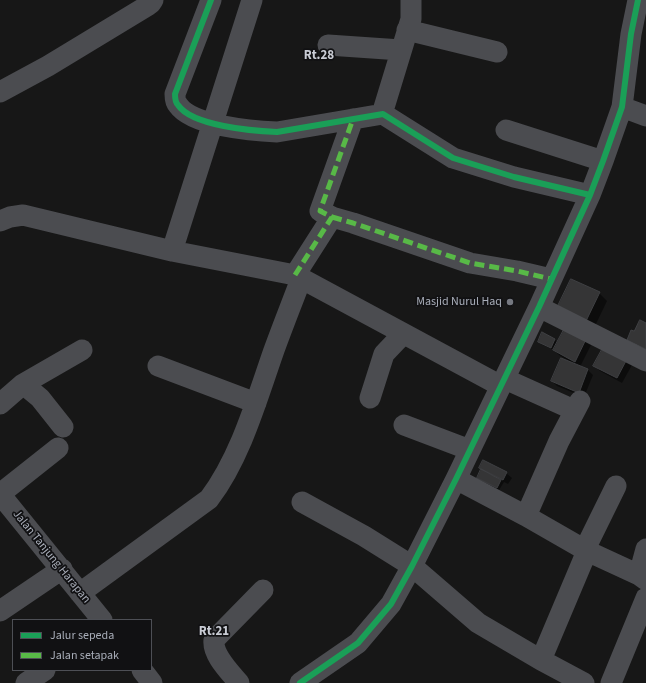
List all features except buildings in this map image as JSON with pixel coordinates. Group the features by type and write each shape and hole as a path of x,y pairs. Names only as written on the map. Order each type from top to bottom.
{"street":[{"path":"0,92 48,66 152,3 153,0"},
{"path":"211,0 175,94 176,102 186,114 211,124 277,132 382,114 453,158 514,177 590,195"},
{"path":"172,252 211,124 252,0"},
{"path":"382,114 411,19 411,0"},
{"path":"300,683 358,643 391,604 456,479 539,307 590,195 603,161 622,107 639,36 638,0"},
{"path":"408,30 497,52"},
{"path":"328,45 401,50"},
{"path":"622,107 646,116"},
{"path":"353,119 320,211 332,217 470,263 517,271 551,280"},
{"path":"506,130 603,161"},
{"path":"0,221 10,217 23,215 172,252 298,277 403,334 503,383 573,404 559,441 526,516"},
{"path":"80,594 209,499 218,488 234,458 256,403 298,277 332,217"},
{"path":"539,307 646,361"},
{"path":"370,398 384,354 403,334"},
{"path":"0,404 23,384 82,350"},
{"path":"158,366 256,403"},
{"path":"23,384 40,398 63,427"},
{"path":"404,425 470,450"},
{"path":"2,499 58,448"},
{"path":"456,479 586,550 642,577 646,549"},
{"path":"549,671 586,550 616,486"},
{"name":"Jalan Tanjung Harapan","path":"2,499 38,543 62,569 80,594 101,619"},
{"path":"302,502 364,536 412,566 478,623 549,671 584,683"},
{"path":"0,611 62,569"},
{"path":"239,683 218,656 214,646 214,640 263,590"},
{"path":"611,683 646,598"},
{"path":"26,683 44,671"},
{"path":"143,671 152,683"}],"marked path":[{"path":"295,275 332,217 320,211 353,119"},
{"path":"332,217 470,263 517,271 551,279"}],"cycle path":[{"path":"211,0 175,94 178,105 185,112 196,118 209,123 239,129 277,132 383,114 453,158 514,177 590,195"},
{"path":"300,683 358,643 391,604 456,479 539,307 590,195 603,161 622,107 631,34 638,0"}],"place":[{"name":"Masjid Nurul Haq","path":"510,302"}],"district":[{"name":"Rt.28","path":"319,56"},
{"name":"Rt.21","path":"214,632"}]}
